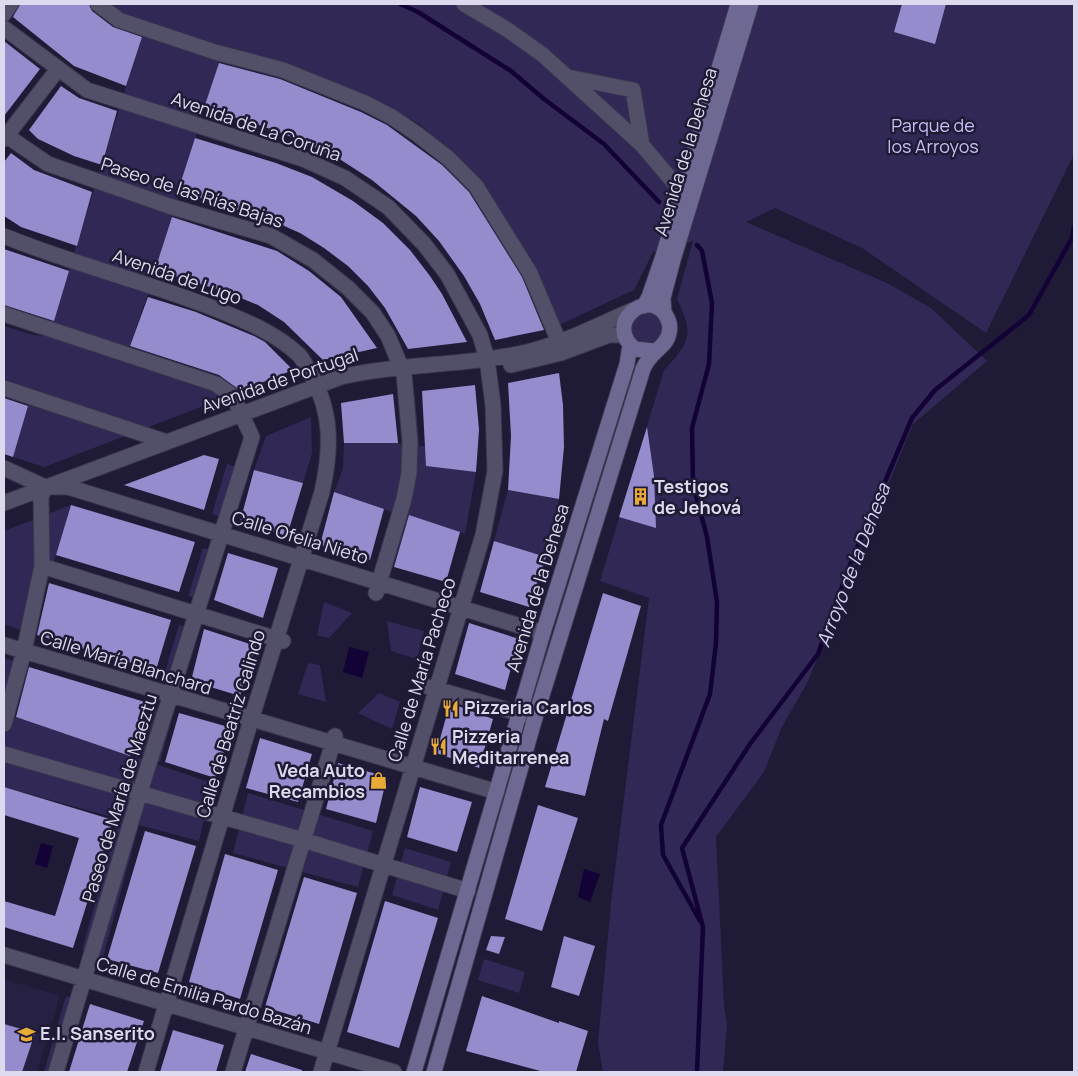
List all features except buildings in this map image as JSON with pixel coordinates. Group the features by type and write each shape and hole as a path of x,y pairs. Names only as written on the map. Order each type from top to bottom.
{"main road":[{"name":"Avenida de la Dehesa","path":"414,1072 543,633 627,364 628,340 625,321 649,297 664,256 681,192 738,4"},
{"name":"Avenida de la Dehesa","path":"434,1072 536,718 643,369 654,351 661,347 669,334 670,327 664,313 663,298 751,4"},
{"path":"638,308 655,307 664,313"},
{"path":"628,340 641,351 654,351"}],"street":[{"path":"4,14 11,4"},
{"path":"98,4 119,20 215,52 282,70 365,102 418,134 448,158 476,186 530,273 559,342"},
{"path":"464,4 508,30 543,55 642,145 681,192"},
{"name":"Avenida de La Coruña","path":"4,28 87,90 303,159 345,178 388,207 424,244 447,274 480,335 488,364"},
{"path":"5,137 58,69"},
{"path":"567,77 633,90 642,145"},
{"name":"Paseo de las Rías Bajas","path":"5,137 48,164 169,206 271,236 313,260 348,288 374,313 388,336 402,370 410,442 409,473 404,499 378,588"},
{"name":"Avenida de Lugo","path":"4,236 189,299 256,325 300,356 319,389"},
{"name":"Avenida de Portugal","path":"488,364 559,342 638,308"},
{"path":"4,314 216,384 233,396 244,417"},
{"name":"Avenida de Portugal","path":"68,487 319,389 350,374 542,359 609,335 628,340"},
{"name":"Calle de María Pacheco","path":"321,1072 384,866 433,688 483,535 495,471 494,405 488,364"},
{"path":"4,388 164,441"},
{"name":"Calle de Beatriz Galindo","path":"146,1072 251,720 279,640 300,558 322,492 329,459 329,432 325,405 319,389"},
{"name":"Avenida de Portugal","path":"4,511 43,492 164,441 244,417"},
{"name":"Paseo de María de Maeztu","path":"56,1072 140,792 252,437 244,417"},
{"path":"4,468 43,492 42,566 24,651 4,724"},
{"name":"Calle Ofelia Nieto","path":"43,492 68,487 300,558 378,588 460,606 543,633"},
{"name":"Avenida de Portugal","path":"4,503 43,492"},
{"path":"42,566 279,640"},
{"name":"Calle María Blanchard","path":"4,645 251,720 334,740 412,767 497,792"},
{"path":"433,688 536,718"},
{"path":"233,1072 334,740"},
{"path":"4,754 304,840 468,891"},
{"name":"Calle de Emilia Pardo Bazán","path":"4,955 394,1072"}],"shaded area":[{"path":"349,647 369,652 362,678 343,672"},
{"path":"41,843 53,846 47,868 35,864"},
{"path":"584,869 600,874 590,902 578,897"},
{"name":"E.I. Sanserito","path":"4,979 60,996 37,1072 4,1072"}],"green space":[{"name":"Parque de los Arroyos","path":"111,4 1074,4 1074,154 986,333 862,248 775,208 746,222 887,283 931,308 987,361 913,424 808,681 781,729 764,772 716,837 724,1005 727,1024 723,1072 603,1072 598,1043 611,903 649,598 600,581 664,370 679,353 687,338 686,321 677,299 693,241 653,252 634,290 557,326 472,172 421,125 361,92 121,12"},
{"path":"143,33 221,57 154,275 129,347 229,381 240,392 44,467 13,457 29,402 4,385 4,326 33,335 48,336"},
{"path":"647,313 658,318 663,329 658,340 647,345 636,340 631,329 636,318"},
{"path":"415,395 419,446 426,446 426,466 476,472 465,534 409,515 393,568 378,566 392,512 334,492 343,469 344,443 398,443 404,446 400,396"},
{"path":"311,417 312,453 303,483 254,470 266,436"},
{"path":"227,464 248,472 233,521 212,514"},
{"path":"508,490 559,499 546,557 494,541"},
{"path":"71,505 32,634 4,624 4,531"},
{"path":"203,548 222,553 208,601 188,596"},
{"path":"324,602 352,613 329,638 317,635"},
{"path":"387,621 424,631 417,659 391,651"},
{"path":"179,625 199,631 184,682 164,675"},
{"path":"4,658 21,663 7,714 212,783 199,841 139,825 103,957 82,950 119,819 4,787"},
{"path":"308,663 320,665 326,702 298,694"},
{"path":"379,693 400,702 392,729 358,713"},
{"path":"155,708 173,715 160,762 139,754"},
{"path":"248,793 373,831 358,887 233,853"},
{"path":"405,848 451,862 438,910 392,895"},
{"path":"484,959 525,972 519,993 478,980"},
{"path":"66,996 85,1001 64,1072 44,1072"}],"waterway":[{"path":"400,4 418,12 511,71 544,99 604,144 659,202"},
{"name":"Arroyo de la Dehesa","path":"697,1072 703,927 682,848 750,744 818,654 851,562 912,418 935,390 1029,315 1072,238 1074,227"},
{"path":"697,245 702,251 712,303 709,364 692,428 693,484 707,537 717,602 716,643 710,694 661,825 663,855 700,921"}],"place":[{"name":"Testigos de Jehová","path":"640,497"},
{"name":"Pizzeria Carlos","path":"450,708"},
{"name":"Pizzeria Meditarrenea","path":"438,747"},
{"name":"Veda Auto Recambios","path":"379,781"},
{"name":"E.I. Sanserito","path":"26,1034"}]}
